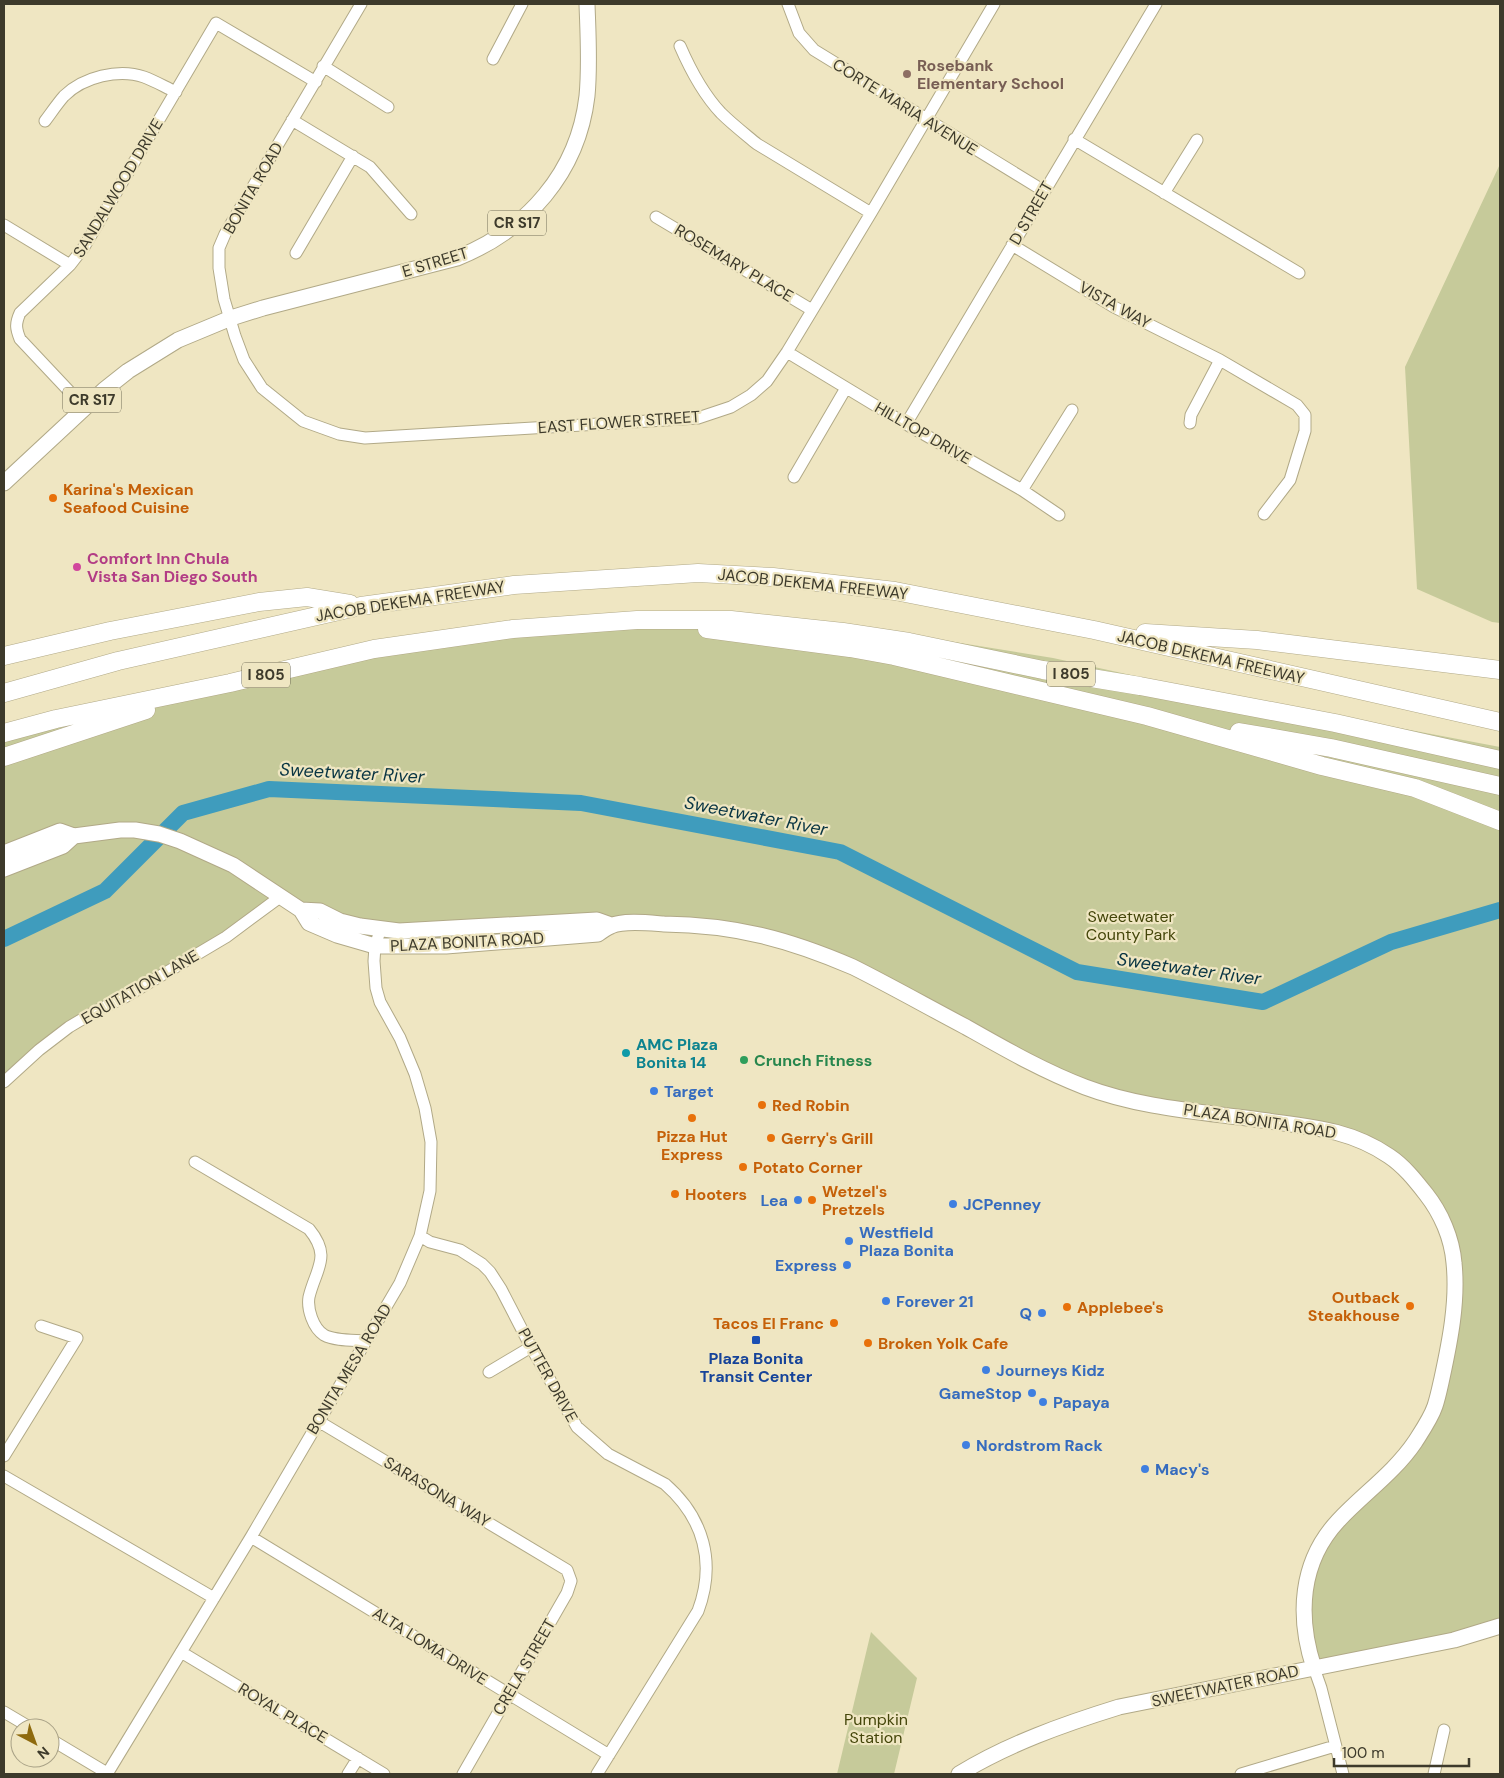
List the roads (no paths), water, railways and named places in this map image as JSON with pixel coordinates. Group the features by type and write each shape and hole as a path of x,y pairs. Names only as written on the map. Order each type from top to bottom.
{"highway":[{"name":"JACOB DEKEMA FREEWAY","path":"4,693 118,660 361,606 514,585 698,573 773,577 895,590 1094,630 1500,722"},
{"path":"4,656 110,631 259,602 307,597 361,606"},
{"path":"637,620 859,650 910,660 1147,716 1322,766 1415,788 1497,819"},
{"name":"I 805","path":"4,733 56,719 230,683 374,649 513,629 637,620 731,620 853,633 909,642 1043,670 1335,723 1500,760"},
{"path":"1094,630 1257,640 1500,670"},
{"path":"4,757 230,683"},
{"path":"1147,716 1331,748 1500,786"}],"main road":[{"name":"E STREET","path":"231,318 262,308 457,258 500,236 525,216 556,180 570,154 581,126 588,82 586,4"},
{"name":"CR S17","path":"4,483 84,407 116,380 178,340 231,318"},
{"name":"PLAZA BONITA ROAD","path":"4,853 60,832 74,836 120,830 135,830 159,834 180,841 233,865 301,910 310,923 338,935 375,946 446,946 598,934 611,925"},
{"name":"PLAZA BONITA ROAD","path":"4,869 63,846 74,836"},
{"name":"PLAZA BONITA ROAD","path":"301,910 320,911 340,921 360,926 399,931 597,920 611,925 695,924 736,929 764,935 823,954 853,967 1037,1067 1087,1087 1124,1099 1159,1106 1330,1129 1366,1143 1390,1156 1408,1172 1435,1206 1445,1226 1454,1261 1453,1317 1449,1346 1435,1408 1415,1443 1383,1480 1338,1521 1314,1557 1303,1604 1307,1646 1314,1668"},
{"name":"SWEETWATER ROAD","path":"959,1774 1020,1742 1110,1710 1454,1640 1500,1626"}],"street":[{"name":"BONITA ROAD","path":"231,318 221,285 219,248 225,234 361,4"},
{"path":"493,60 522,4"},
{"name":"CORTE MARIA AVENUE","path":"788,4 799,33 814,50 1044,191"},
{"name":"EAST FLOWER STREET","path":"231,318 234,336 244,360 262,388 303,421 339,434 365,438 703,416 731,407 751,395 767,381 787,352 871,214 994,4"},
{"name":"D STREET","path":"906,424 1156,4"},
{"name":"SANDALWOOD DRIVE","path":"84,407 20,339 16,322 20,313 70,264 84,247 216,23 316,82"},
{"path":"680,46 712,101 721,113 746,135 764,149 871,214"},
{"path":"323,66 388,107"},
{"path":"45,121 65,95 84,83 104,76 119,73 143,76 176,92"},
{"path":"292,120 370,167 410,214"},
{"path":"1074,139 1299,273"},
{"path":"1164,193 1197,140"},
{"path":"296,253 352,156"},
{"name":"ROSEMARY PLACE","path":"656,217 812,310"},
{"path":"4,225 70,264"},
{"name":"VISTA WAY","path":"1012,245 1114,307 1220,360 1297,406 1305,415 1305,431 1290,480 1264,514"},
{"name":"HILLTOP DRIVE","path":"787,352 906,424 1022,490 1059,515"},
{"path":"1190,423 1191,415 1220,360"},
{"path":"794,477 846,388"},
{"path":"1022,490 1072,410"},
{"name":"EQUITATION LANE","path":"4,1082 39,1050 69,1028 226,937 280,897"},
{"name":"BONITA MESA ROAD","path":"107,1774 251,1537 400,1283 420,1236 430,1191 430,1142 425,1108 415,1074 400,1038 380,1002 376,988 375,946 381,928"},
{"path":"195,1162 309,1229 318,1244 321,1256 320,1267 309,1298 311,1315 315,1326 324,1334 335,1338 366,1341"},
{"name":"PUTTER DRIVE","path":"420,1236 430,1242 453,1247 467,1254 486,1268 501,1289 531,1348 576,1427 608,1454 665,1484 691,1514 700,1533 705,1550 706,1578 702,1601 698,1611 597,1774"},
{"path":"4,1456 77,1338 41,1326"},
{"path":"489,1372 531,1348"},
{"name":"SARASONA WAY","path":"318,1421 556,1562"},
{"path":"4,1476 214,1598"},
{"name":"ALTA LOMA DRIVE","path":"251,1537 609,1755"},
{"name":"CRELA STREET","path":"463,1774 569,1587 571,1581 567,1570 556,1562"},
{"name":"ROYAL PLACE","path":"181,1652 384,1774"},
{"path":"1314,1668 1343,1774"},
{"path":"1434,1774 1444,1730"},
{"path":"60,1745 107,1774"},
{"path":"1241,1774 1335,1746"},
{"path":"348,1774 358,1758"}],"waterway":[{"name":"Sweetwater River","path":"4,939 105,891 183,813 269,789 581,803 840,852 1077,972 1263,1002 1391,942 1500,910"}],"place":[{"name":"Rosebank Elementary School","path":"907,74"},
{"name":"Karina's Mexican Seafood Cuisine","path":"53,498"},
{"name":"Comfort Inn Chula Vista San Diego South","path":"77,567"},
{"name":"AMC Plaza Bonita 14","path":"626,1053"},
{"name":"Crunch Fitness","path":"744,1060"},
{"name":"Target","path":"654,1091"},
{"name":"Red Robin","path":"762,1105"},
{"name":"Pizza Hut Express","path":"692,1118"},
{"name":"Gerry's Grill","path":"771,1138"},
{"name":"Potato Corner","path":"743,1167"},
{"name":"Hooters","path":"675,1194"},
{"name":"Lea","path":"798,1200"},
{"name":"Wetzel's Pretzels","path":"812,1200"},
{"name":"JCPenney","path":"953,1204"},
{"name":"Westfield Plaza Bonita","path":"849,1241"},
{"name":"Express","path":"847,1265"},
{"name":"Forever 21","path":"886,1301"},
{"name":"Outback Steakhouse","path":"1410,1306"},
{"name":"Applebee's","path":"1067,1307"},
{"name":"Q","path":"1042,1313"},
{"name":"Tacos El Franc","path":"834,1323"},
{"name":"Plaza Bonita Transit Center","path":"756,1340"},
{"name":"Broken Yolk Cafe","path":"868,1343"},
{"name":"Journeys Kidz","path":"986,1370"},
{"name":"GameStop","path":"1032,1393"},
{"name":"Papaya","path":"1043,1402"},
{"name":"Nordstrom Rack","path":"966,1445"},
{"name":"Macy's","path":"1145,1469"}],"park label":[{"name":"Sweetwater County Park","path":"1131,925"},
{"name":"Pumpkin Station","path":"876,1728"}]}
